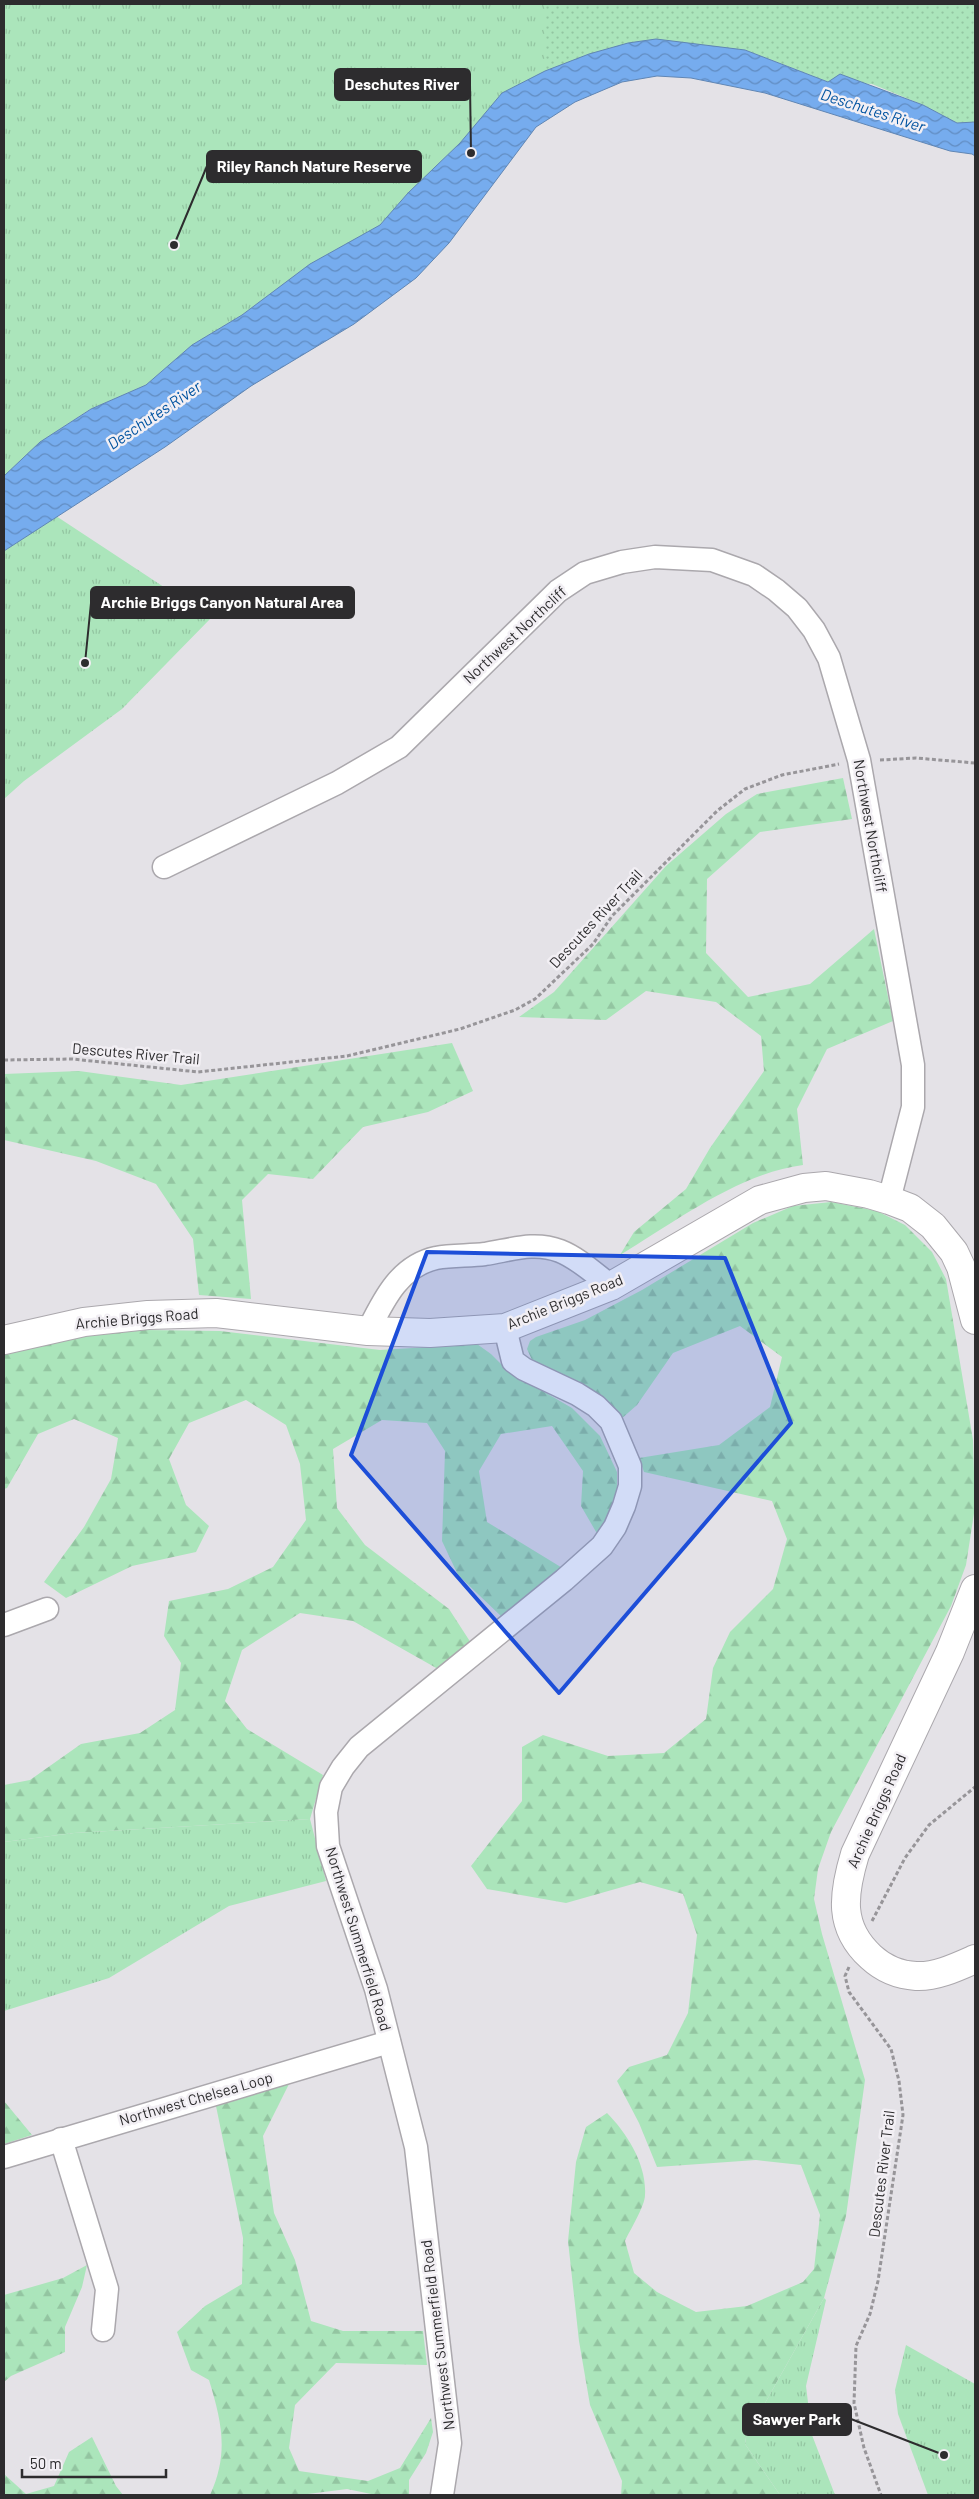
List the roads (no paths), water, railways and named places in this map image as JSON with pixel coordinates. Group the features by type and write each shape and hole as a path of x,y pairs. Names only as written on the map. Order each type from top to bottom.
{"street":[{"name":"Northwest Northcliff","path":"164,867 337,783 399,748 558,591 584,573 622,562 655,557 712,560 754,575 797,608 814,630 829,658 859,760 913,1065 913,1107 889,1200"},
{"name":"Archie Briggs Road","path":"4,1340 84,1322 148,1315 216,1313 368,1331 430,1333 505,1328 611,1286 681,1247 738,1212 777,1194 826,1186 869,1194 889,1200 910,1208 933,1226 954,1252 966,1281 975,1320"},
{"path":"368,1331 393,1286 413,1267 434,1258 484,1254 531,1245 545,1247 561,1251 611,1286"},
{"name":"Northwest Summerfield Road","path":"442,2495 450,2443 417,2157 376,1989 328,1846 326,1812 331,1787 343,1766 359,1747 564,1580 602,1546 615,1528 630,1486 630,1466 611,1421 596,1406 524,1369 513,1361 505,1328"},
{"name":"Archie Briggs Road","path":"975,1589 950,1652 855,1854 847,1880 845,1902 848,1924 859,1946 878,1963 890,1970 918,1976 954,1968 975,1959"},
{"path":"4,1625 47,1609"},
{"name":"Northwest Chelsea Loop","path":"4,2157 389,2042"},
{"path":"61,2139 107,2289 103,2330"}],"water":[{"path":"656,39 745,50 828,82 840,74 923,105 957,123 975,122 975,156 950,151 765,93 691,78 657,76 622,82 575,102 536,127 449,243 416,278 354,324 251,386 165,447 4,551 4,476 40,442 91,409 146,385 192,345 242,315 310,264 380,225 408,193 460,143 502,93 545,71 589,54 628,43"}],"place":[{"name":"Deschutes River","path":"471,153"},
{"name":"Riley Ranch Nature Reserve","path":"174,245"},
{"name":"Archie Briggs Canyon Natural Area","path":"85,663"},
{"name":"Sawyer Park","path":"944,2455"}]}
